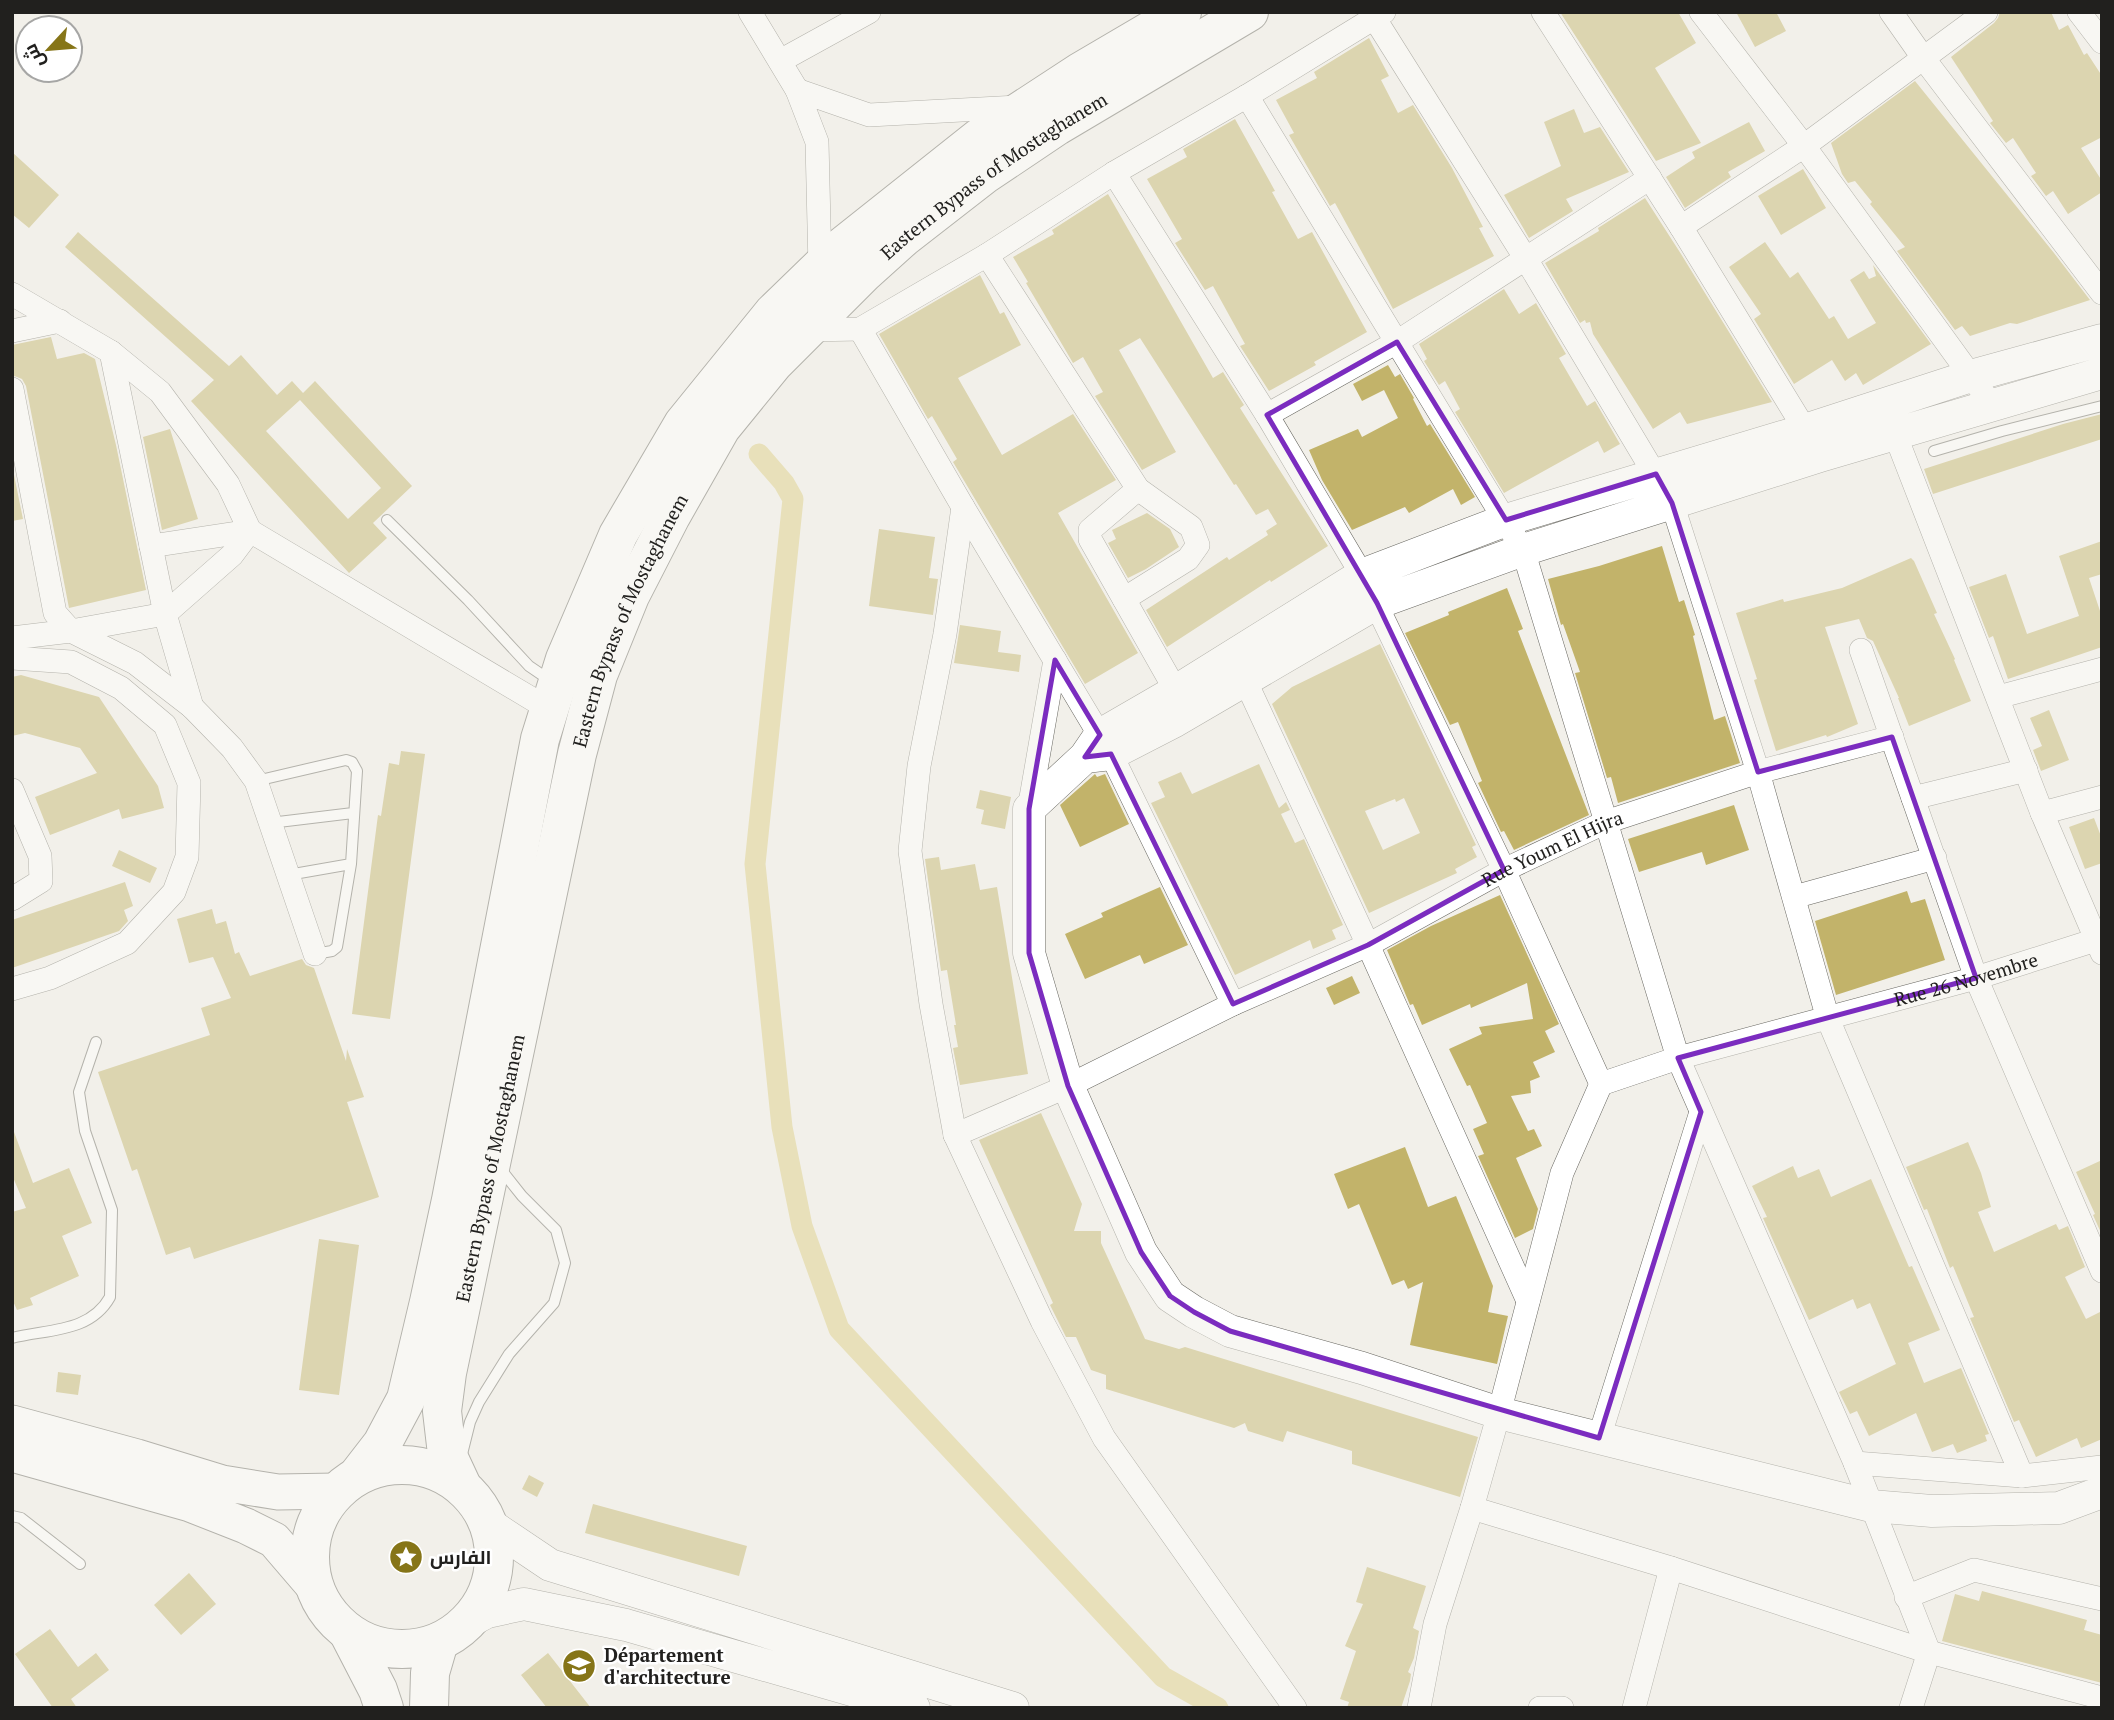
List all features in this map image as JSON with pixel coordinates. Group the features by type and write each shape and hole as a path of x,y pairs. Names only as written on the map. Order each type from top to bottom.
{"highway":[{"name":"Eastern Bypass of Mostaghanem","path":"347,1483 382,1444 405,1399 451,1200 540,739 545,687 565,659 618,535 684,424 773,313 838,250 979,138 1080,72 1182,12"},
{"name":"Eastern Bypass of Mostaghanem","path":"461,1485 447,1454 442,1411 450,1360 577,754 598,675 630,596 671,516 721,428 774,363 864,272 984,175 1057,126 1249,12"},
{"path":"348,1632 377,1646 408,1649 439,1642 470,1621 485,1600 493,1575 495,1549 489,1524 477,1502 461,1485 437,1471 410,1464 383,1466 347,1483 321,1512 312,1537 310,1563 316,1589 329,1613 348,1632 378,1690 384,1708"},
{"path":"429,1708 430,1673 439,1642"}],"main road":[{"path":"13,1432 137,1457 222,1483 278,1492 347,1483"},
{"path":"13,1432 246,1526 274,1540 316,1589"}],"street":[{"path":"750,12 797,90 817,142 820,267"},
{"path":"780,61 869,12"},
{"path":"1543,12 1681,227 1813,443"},
{"path":"1701,12 1804,146 1971,376 1997,418"},
{"path":"1891,12 2102,293"},
{"path":"1681,227 1804,146 1986,12"},
{"path":"807,330 860,328 987,255 1114,173 1379,15 1672,503 1758,772 1828,1019 2022,1476"},
{"path":"797,90 869,115 1028,106"},
{"path":"1247,96 1523,550 1678,1058 1855,1463 1929,1651 1910,1708"},
{"path":"1114,173 1266,415 1377,603 1504,870 1601,1084 1562,1173 1499,1413 1435,1624 1419,1708"},
{"path":"1266,415 1396,342 1650,178"},
{"path":"987,255 1138,489 1191,527 1198,545 1188,559 1124,599"},
{"path":"12,293 111,352 160,392 228,484 250,531 514,688 545,687"},
{"path":"12,331 60,321"},
{"path":"860,328 1055,660 1233,1004"},
{"path":"1029,809 1099,749 1176,691 1239,668 1377,603 1523,550 1672,503 1971,376 2102,340"},
{"path":"111,352 165,614 192,707"},
{"path":"1099,749 1175,721 1239,668 1362,575 1506,520 1656,474 1813,443 1895,434 1997,418 2102,373"},
{"path":"12,389 55,613 71,631 135,663 192,707 232,748 256,781 314,954"},
{"path":"1895,434 2042,813 2100,944"},
{"path":"1138,489 1090,530 1090,539 1176,691"},
{"path":"963,507 945,634 919,766 910,851 931,1004 955,1135 1042,1321 1104,1438 1295,1708"},
{"path":"151,546 250,531"},
{"path":"12,638 71,631 165,614 232,555 250,531"},
{"path":"1861,650 1976,978 2102,1271"},
{"path":"12,658 71,662 121,688 165,724 189,783 187,857 174,892 127,943 50,978 12,989"},
{"path":"1055,660 1029,809 1030,953 1068,1086 1141,1252 1170,1296 1230,1331 1363,1368 1499,1413 1871,1506 1932,1511 2059,1508 2102,1492"},
{"path":"1239,668 1368,945 1528,1301"},
{"path":"1998,697 2102,668"},
{"name":"Rue Youm El Hijra","path":"955,1135 1068,1086 1233,1004 1368,945 1504,870 1606,822 1758,772 1892,737"},
{"path":"1913,798 2026,770"},
{"path":"12,790 40,856 41,881 12,899"},
{"path":"2042,813 2102,797"},
{"path":"1794,897 1935,858"},
{"name":"Rue 26 Novembre","path":"1601,1084 1678,1058 2100,944"},
{"path":"1599,1438 1701,1112"},
{"path":"1855,1463 2022,1476 2102,1467"},
{"path":"1472,1507 1929,1651 2102,1698"},
{"path":"489,1524 550,1565 1013,1708"},
{"path":"1634,1708 1671,1568"},
{"path":"1906,1597 1974,1570 2102,1600"},
{"path":"470,1621 487,1612 524,1604 626,1625 914,1708"},
{"path":"1540,1708 1562,1708"}],"lane":[{"path":"1934,451 1997,418 2102,406"},
{"path":"387,520 468,600 545,687"},
{"path":"514,688 545,687"},
{"path":"256,781 346,760 352,762 357,771 351,864 337,947 332,951 314,954"},
{"path":"270,822 353,813"},
{"path":"287,875 351,864"},
{"path":"12,1338 75,1326 104,1309 110,1297 112,1210 85,1131 79,1092 96,1042"},
{"path":"461,1485 464,1442 479,1402 509,1354 554,1303 565,1263 556,1230 522,1196 491,1158"},
{"path":"12,1516 21,1518 80,1564"}],"highlighted area":[{"path":"1397,342 1506,520 1656,474 1672,503 1758,772 1892,737 1976,978 1678,1058 1701,1112 1599,1438 1230,1331 1194,1312 1170,1296 1141,1252 1068,1086 1029,953 1029,809 1055,660 1100,735 1085,757 1111,754 1233,1004 1368,945 1504,870 1377,603 1267,415"}],"building":[{"path":"1560,12 1678,12 1696,43 1655,68 1701,143 1656,161"},
{"path":"1736,12 1776,12 1786,31 1755,47"},
{"path":"2000,12 2051,12 2059,30 2068,25 2084,55 2087,53 2102,76 2102,137 2081,148 2102,181 2102,192 2068,214 2053,191 2046,196 2031,176 2036,173 2013,138 2006,143 1990,123 1993,121 1951,57 1994,23"},
{"path":"1369,38 1389,76 1381,80 1398,113 1413,105 1452,168 1483,227 1479,228 1494,256 1393,309 1335,203 1330,206 1289,135 1294,133 1276,100 1317,78 1314,72"},
{"path":"1915,81 2090,300 1970,336 1962,326 1955,330 1897,251 1905,247 1855,181 1848,183 1842,174 1831,143"},
{"path":"1574,109 1584,133 1600,127 1629,172 1566,199 1573,211 1529,238 1504,195 1561,166 1544,122"},
{"path":"1235,119 1298,239 1312,232 1367,332 1269,391 1240,346 1245,344 1213,286 1205,290 1175,243 1182,239 1147,179 1187,157 1183,149"},
{"path":"1749,122 1765,151 1728,172 1731,177 1685,208 1666,177 1695,158 1692,152"},
{"path":"12,152 59,195 29,228 12,214"},
{"path":"1803,169 1826,208 1781,235 1758,196"},
{"path":"1108,194 1213,378 1223,372 1244,405 1240,408 1328,546 1167,647 1146,610 1227,557 1229,560 1268,535 1266,531 1277,524 1268,509 1256,515 1140,338 1119,350 1176,452 1142,470 1095,396 1103,392 1083,357 1073,363 1026,283 1028,282 1013,257 1054,234 1052,230"},
{"path":"1645,198 1772,402 1687,424 1680,412 1653,429 1593,334 1590,322 1586,323 1585,320 1580,323 1545,263 1599,231 1598,228"},
{"path":"78,232 229,366 241,355 277,395 292,381 303,393 315,381 412,486 373,523 387,538 349,573 191,401 214,380 65,247","holes":["300,400 381,488 348,519 266,431"]},
{"path":"1765,242 1790,278 1798,272 1829,319 1834,316 1848,339 1876,323 1850,280 1864,271 1869,279 1876,276 1873,265 1931,344 1863,385 1856,373 1845,381 1832,360 1794,384 1754,319 1761,314 1729,267"},
{"path":"980,275 1000,314 1004,312 1021,345 958,378 1002,455 1073,414 1116,480 1058,513 1138,653 1085,684 953,462 957,459 932,416 928,419 879,334"},
{"path":"1504,289 1519,314 1536,303 1566,354 1559,358 1587,406 1595,401 1620,444 1604,453 1598,441 1504,493 1455,412 1460,409 1445,381 1439,385 1424,361 1427,359 1419,344"},
{"path":"51,337 57,359 84,353 95,359 146,590 69,608 26,386 22,379 12,375 12,345"},
{"path":"1388,365 1395,377 1400,374 1427,426 1430,424 1475,497 1461,505 1453,489 1409,513 1405,507 1352,530 1322,480 1309,450 1358,429 1362,437 1398,418 1384,390 1362,401 1353,384"},
{"path":"2102,414 2102,439 1933,494 1924,469"},
{"path":"170,429 198,519 162,530 143,437"},
{"path":"12,465 23,519 12,521"},
{"path":"1147,513 1170,529 1179,547 1128,578 1108,543 1116,539 1112,530"},
{"path":"879,529 935,537 929,578 938,579 933,615 869,606"},
{"path":"2102,541 2102,574 2089,578 2102,617 2102,647 2008,679 1993,636 1989,638 1969,587 2006,574 2027,634 2079,616 2059,556"},
{"path":"1662,546 1679,602 1684,600 1695,635 1693,636 1714,720 1725,716 1740,763 1618,803 1611,777 1607,778 1575,673 1580,672 1563,624 1561,625 1548,579"},
{"path":"1911,558 1937,613 1934,614 1971,701 1909,726 1873,641 1867,638 1859,619 1825,627 1858,724 1827,737 1826,735 1776,751 1736,613 1783,599 1784,602 1842,588"},
{"path":"1507,588 1523,629 1518,631 1589,815 1514,850 1504,831 1501,832 1478,783 1482,781 1458,722 1450,725 1405,633"},
{"path":"960,625 1001,631 998,652 1021,655 1019,672 954,663"},
{"path":"1380,644 1476,845 1472,847 1477,857 1455,869 1457,873 1369,913 1272,704 1292,687","holes":["1404,798 1420,833 1383,850 1365,811"]},
{"path":"21,675 99,697 158,786 164,808 122,819 119,809 50,835 35,797 97,773 80,748 25,733 12,736 12,677"},
{"path":"2049,710 2069,760 2041,771 2033,750 2042,746 2030,718"},
{"path":"401,751 425,754 390,1019 352,1014 378,815 381,816 389,763 399,765"},
{"path":"1259,764 1279,808 1286,802 1290,810 1281,814 1295,843 1304,839 1343,925 1332,930 1336,939 1313,949 1310,940 1235,975 1151,803 1165,797 1158,782 1181,772 1192,794"},
{"path":"1095,774 1097,777 1105,774 1129,824 1080,847 1060,805"},
{"path":"980,790 1011,797 1005,829 981,824 984,810 976,808"},
{"path":"1734,805 1749,850 1706,865 1702,852 1639,872 1628,839"},
{"path":"2094,818 2102,839 2102,863 2085,869 2069,827"},
{"path":"119,850 157,868 150,883 112,866"},
{"path":"939,857 941,870 975,864 980,890 997,887 1028,1074 960,1085 953,1048 958,1047 956,1025 947,970 941,971 925,859"},
{"path":"125,882 133,906 124,910 128,921 119,931 12,968 12,920"},
{"path":"1160,887 1188,945 1144,964 1140,955 1085,979 1065,934 1103,917 1101,913"},
{"path":"1907,891 1911,903 1925,899 1945,960 1836,995 1815,921"},
{"path":"1500,895 1559,1024 1545,1031 1555,1052 1533,1062 1540,1077 1530,1081 1531,1093 1511,1096 1528,1131 1534,1129 1542,1146 1516,1158 1538,1209 1533,1229 1515,1238 1478,1156 1484,1154 1473,1129 1487,1123 1470,1085 1467,1086 1449,1049 1482,1034 1479,1027 1533,1019 1527,983 1471,1008 1470,1004 1422,1025 1413,1004 1410,1005 1387,950 1431,926"},
{"path":"212,909 216,924 226,921 235,954 239,952 250,976 302,959 306,965 314,968 346,1061 347,1049 364,1097 347,1102 379,1197 194,1259 190,1247 166,1255 137,1169 132,1171 98,1072 210,1035 201,1008 231,998 213,957 189,963 177,919"},
{"path":"1352,976 1360,993 1334,1005 1326,988"},
{"path":"1041,1113 1082,1204 1074,1231 1101,1231 1101,1243 1145,1339 1179,1349 1185,1347 1478,1437 1460,1497 1352,1464 1352,1451 1287,1431 1283,1442 1248,1431 1245,1423 1234,1428 1106,1389 1106,1375 1091,1370 1076,1337 1066,1337 979,1140"},
{"path":"12,1132 33,1183 69,1168 92,1223 62,1236 79,1276 30,1298 33,1305 17,1310 12,1299 12,1212 26,1208 12,1175"},
{"path":"1968,1142 1991,1207 1978,1212 1994,1252 2056,1224 2059,1230 2068,1226 2085,1267 2065,1277 2086,1319 2102,1311 2102,1439 2081,1448 2077,1438 2036,1457 2019,1420 2014,1422 1970,1318 1974,1317 1953,1266 1950,1268 1927,1209 1924,1210 1906,1167"},
{"path":"1405,1147 1428,1207 1456,1196 1493,1286 1488,1312 1508,1316 1497,1364 1410,1345 1423,1282 1408,1289 1404,1280 1392,1285 1359,1204 1348,1209 1334,1174"},
{"path":"2102,1160 2102,1235 2076,1172"},
{"path":"1793,1166 1798,1178 1819,1169 1831,1197 1871,1179 1940,1330 1908,1343 1924,1383 1961,1368 1989,1434 1985,1435 1987,1441 1957,1453 1953,1444 1932,1452 1916,1413 1869,1436 1857,1411 1850,1414 1839,1392 1896,1364 1870,1303 1857,1309 1853,1299 1809,1320 1763,1218 1767,1217 1752,1186"},
{"path":"319,1239 359,1245 339,1395 299,1390"},
{"path":"58,1372 81,1375 78,1395 56,1392"},
{"path":"529,1475 544,1483 537,1497 522,1489"},
{"path":"593,1504 747,1546 739,1576 585,1533"},
{"path":"1367,1567 1426,1586 1413,1628 1419,1631 1414,1658 1408,1672 1411,1674 1410,1681 1401,1708 1347,1708 1349,1702 1340,1699 1356,1651 1345,1646 1363,1604 1356,1602"},
{"path":"189,1573 216,1604 181,1635 154,1605"},
{"path":"1982,1591 2087,1620 2084,1630 2102,1635 2102,1683 1942,1641 1955,1594 1979,1601"},
{"path":"50,1629 78,1667 96,1653 109,1670 71,1699 77,1708 53,1708 15,1654"},
{"path":"548,1653 591,1708 547,1708 521,1675"}],"waterway":[{"path":"759,454 784,483 793,499 755,864 782,1127 802,1226 839,1329 1163,1677 1218,1708"}],"place":[{"name":"الفارس","path":"406,1557"},
{"name":"Département d'architecture","path":"579,1666"}]}
